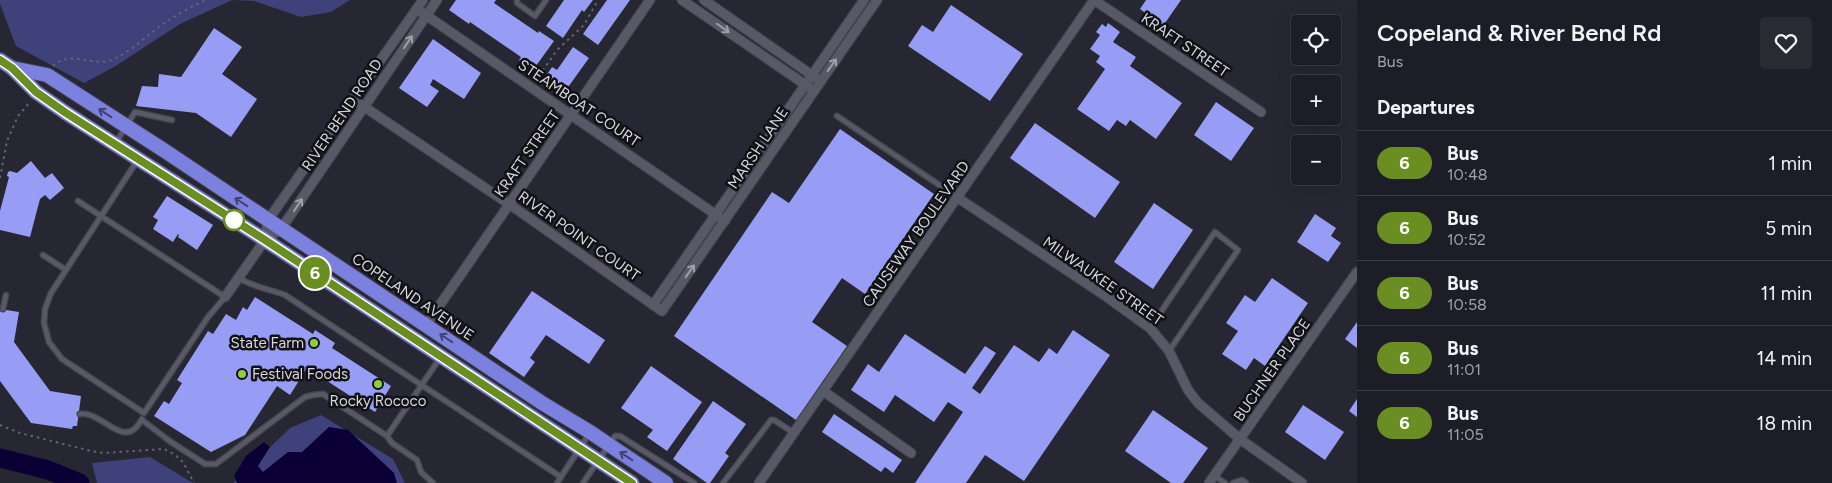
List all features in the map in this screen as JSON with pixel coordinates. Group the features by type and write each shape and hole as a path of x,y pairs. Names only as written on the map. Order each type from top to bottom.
{"highway":[{"name":"COPELAND AVENUE","path":"0,60 12,68 42,96 114,145 265,240 632,483"},
{"name":"COPELAND AVENUE","path":"12,68 47,75 510,382 590,432 666,483"},
{"path":"441,356 448,353 454,354 496,379 510,382"}],"street":[{"name":"RIVER BEND ROAD","path":"265,240 268,220 423,0"},
{"name":"RIVER BEND ROAD","path":"225,297 265,240 281,229 436,0"},
{"name":"KRAFT STREET","path":"426,325 650,0"},
{"path":"682,0 814,91"},
{"path":"704,0 821,81"},
{"name":"MARSH LANE","path":"653,305 864,0"},
{"name":"MARSH LANE","path":"662,311 877,0"},
{"name":"KRAFT STREET","path":"1094,0 1261,112"},
{"name":"CAUSEWAY BOULEVARD","path":"759,483 1094,0"},
{"name":"STEAMBOAT COURT","path":"417,9 725,221"},
{"name":"RIVER POINT COURT","path":"354,100 509,204 662,311"},
{"name":"MILWAUKEE STREET","path":"958,198 1107,297 1150,328 1168,351 1188,390 1198,403 1240,440 1302,483"},
{"name":"BUCHNER PLACE","path":"1212,479 1357,272"},
{"path":"823,391 911,453"}],"lane":[{"path":"516,0 517,3 535,16 546,0"},
{"path":"114,145 135,112 172,120"},
{"path":"837,116 958,198"},
{"path":"138,160 51,293 44,314 45,331 50,345 59,356 69,365 144,413"},
{"path":"78,200 225,297 208,316 144,413 142,420 132,432 123,433 92,415 80,414"},
{"path":"1150,328 1215,232 1238,250 1168,351"},
{"path":"43,255 66,270"},
{"path":"238,278 258,288 268,288 285,295 561,477"},
{"path":"3,309 6,295"},
{"path":"387,436 441,356"},
{"path":"142,420 205,464 216,464 306,397 323,394 387,436 392,443 417,460 421,472 433,483"},
{"path":"723,483 771,420 794,433"},
{"path":"557,483 590,432"},
{"path":"583,483 615,436 624,437 694,483"},
{"path":"1212,479 1225,483"},
{"path":"1233,483 1242,480 1246,483"}],"path":[{"path":"47,75 56,64 63,60 74,58 97,61 113,59 167,21 206,0"},
{"path":"538,76 557,50 584,25 598,0"},
{"path":"0,178 7,141 18,116 30,103"},
{"path":"0,425 20,434 104,453 164,449 184,462 194,483"}],"shaded area":[{"path":"0,0 232,0 180,24 114,67 84,83 16,46"},
{"path":"232,0 350,0 331,12 301,17 254,1"},
{"path":"321,415 393,459 405,483 233,483 290,428"},
{"path":"329,427 348,430 394,473 397,483 237,483 234,476 246,456 264,442 270,447 258,466 263,472 288,452 302,452"},
{"path":"150,457 193,483 97,483 92,463"}],"building":[{"path":"456,0 496,0 494,3 538,33 539,31 554,41 533,70 519,60 521,57 449,10"},
{"path":"564,0 593,0 584,12 582,10 563,38 546,26"},
{"path":"607,0 630,0 598,45 583,34"},
{"path":"1146,0 1181,0 1163,26 1140,9"},
{"path":"951,5 1023,54 990,101 908,46 922,25 933,32"},
{"path":"1108,23 1120,32 1113,42 1136,57 1130,66 1182,103 1156,139 1130,120 1126,126 1117,120 1109,131 1077,109 1105,69 1096,62 1100,56 1090,49 1100,35 1096,32 1102,24 1106,27"},
{"path":"214,28 242,47 222,74 257,99 231,137 196,113 136,106 142,86 158,87 159,74 181,77"},
{"path":"433,39 481,73 464,99 433,79 430,85 439,91 427,107 399,88"},
{"path":"573,47 589,58 566,90 546,76 552,67 557,70"},
{"path":"1216,102 1254,128 1231,161 1194,135"},
{"path":"1035,123 1120,182 1095,218 1010,158"},
{"path":"840,129 934,194 865,294 842,278 812,322 847,346 796,420 674,336 772,192 789,203"},
{"path":"31,161 45,178 52,173 64,188 50,200 45,195 40,199 30,237 0,230 0,211 9,177 7,176 8,172 17,173"},
{"path":"167,196 213,225 197,250 178,237 178,234 173,242 153,229 158,220 153,217"},
{"path":"1154,203 1193,230 1153,289 1114,262"},
{"path":"1315,214 1336,228 1331,236 1341,243 1328,262 1297,242"},
{"path":"1272,278 1308,303 1265,366 1254,358 1246,370 1222,354 1238,331 1226,323 1245,295 1255,302"},
{"path":"532,291 605,340 589,364 546,335 530,358 535,362 524,377 489,353"},
{"name":"Festival Foods","path":"255,297 313,334 315,330 335,343 332,348 391,386 375,412 307,368 290,395 277,386 245,435 211,452 154,416 164,401 169,404 182,383 177,380 208,331 213,334 226,314 236,320 243,307 247,310"},
{"path":"0,309 19,312 14,342 50,391 81,396 77,426 73,426 72,429 31,423 0,381"},
{"path":"1357,322 1357,348 1345,339"},
{"path":"1073,330 1110,355 1024,481 985,455 966,483 915,483 963,412 948,402 934,422 895,395 884,412 851,390 868,364 879,372 905,334 965,374 985,346 996,353 972,388 980,394 1014,345 1039,362 1049,348 1057,354"},
{"path":"651,366 702,402 667,451 647,437 653,430 621,408"},
{"path":"1357,399 1357,417 1349,411"},
{"path":"713,401 746,424 725,453 729,456 710,483 707,483 673,459"},
{"path":"1303,405 1344,432 1325,460 1285,432"},
{"path":"1153,410 1208,448 1183,483 1171,483 1125,451"},
{"path":"834,414 902,460 893,473 885,467 881,472 822,432"}],"waterway":[{"path":"0,458 48,470 80,483"}],"bus line":[{"name":"6","path":"0,60 12,68 36,92 66,113 265,240 632,483"}],"place":[{"name":"State Farm","path":"314,343"},
{"name":"Festival Foods","path":"242,374"},
{"name":"Rocky Rococo","path":"378,384"}]}
